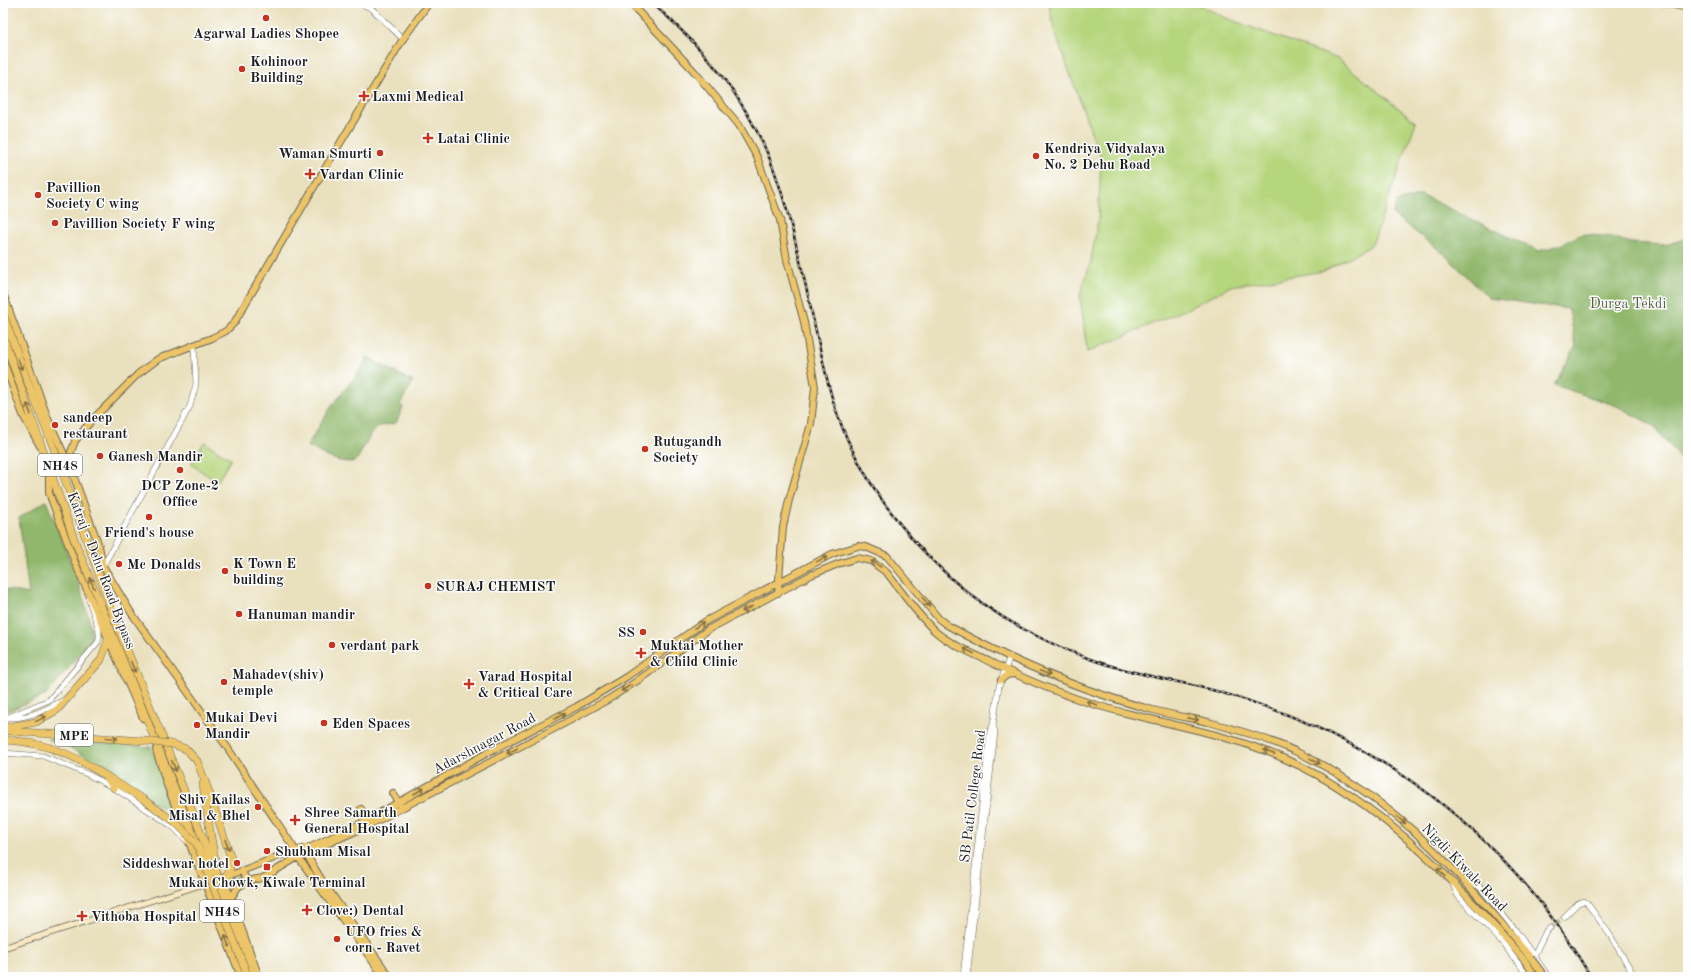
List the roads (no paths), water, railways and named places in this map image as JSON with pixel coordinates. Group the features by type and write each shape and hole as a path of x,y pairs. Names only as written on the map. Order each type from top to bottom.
{"highway":[{"path":"1665,3 1688,8"},
{"name":"Katraj - Dehu Road Bypass","path":"3,314 28,383 59,453 97,572 154,717 192,821"},
{"name":"Katraj - Dehu Road Bypass","path":"3,336 74,539 156,744"},
{"path":"97,572 103,566"},
{"path":"3,729 28,724 43,719 57,710 96,667 104,653 108,640 107,620"},
{"name":"MPE","path":"3,729 172,744 191,753 200,768 209,825 222,878"},
{"name":"MPE","path":"3,740 26,742 56,748 84,762 144,800 175,822 194,844"},
{"name":"NH48","path":"156,744 192,821 222,878 254,977"},
{"path":"200,768 230,852 230,869 222,878"},
{"path":"103,773 114,788"},
{"name":"NH48","path":"192,821 194,844 248,977"}],"main road":[{"path":"71,469 71,452 75,441 124,387 155,360 226,331 243,312 315,185 403,39 429,3"},
{"path":"630,3 723,105 739,126 757,157 777,211 787,260 804,322 815,387 811,424 786,510 778,593"},
{"path":"3,293 59,453 71,469 99,546 103,566 130,611 228,747 297,854 384,977"},
{"path":"3,360 22,415 45,456"},
{"path":"48,467 49,493 88,594 156,744 167,785 194,844 206,883 241,977"},
{"name":"Adarshnagar Road","path":"297,854 399,803 496,748 576,707 626,677 706,621 832,554 858,546 866,547 887,556 946,625 1010,656"},
{"name":"Adarshnagar Road","path":"297,854 306,854 369,826 565,723 608,699 709,630 812,575 849,560 862,558 871,561 886,573 936,632 1004,669"},
{"name":"Nigdi-Kiwale Road","path":"1010,656 1033,668 1088,690 1155,711 1208,722 1246,733 1280,745 1316,761 1377,800 1417,833 1462,878 1504,925 1546,977"},
{"name":"Nigdi-Kiwale Road","path":"1004,669 1055,690 1112,709 1201,731 1252,746 1287,759 1340,789 1399,832 1452,882 1498,930 1536,977"},
{"path":"1000,680 1007,675 1014,674"},
{"path":"393,793 399,803"},
{"path":"362,809 368,819"},
{"path":"3,948 222,878 265,861 297,854"},
{"path":"222,878 235,883 263,878 297,854"},
{"path":"306,854 390,977"},
{"path":"242,871 247,882"},
{"path":"222,878 231,898 259,977"},
{"path":"231,898 238,887 247,882"}],"street":[{"path":"358,3 371,8 403,39"},
{"path":"103,566 190,406 196,384 194,345"},
{"path":"5,718 49,700 98,642 99,633 89,605 88,594"},
{"path":"993,725 1000,680 1010,656"},
{"path":"5,718 23,717 36,713 68,698"},
{"name":"SB Patil College Road","path":"963,977 990,731 993,725"},
{"name":"SB Patil College Road","path":"967,977 995,732 993,725"},
{"path":"3,754 46,757 114,788 172,826 194,844"},
{"path":"1462,878 1480,887 1534,955 1549,977"},
{"path":"1452,882 1458,896 1501,941 1527,976"},
{"path":"1564,917 1578,903 1584,901 1588,903 1610,935 1635,977"},
{"path":"1527,976 1534,955 1546,931 1550,928"}],"tunnel":[{"path":"1550,928 1564,917"}],"railway":[{"path":"652,3 688,37 720,73 747,113 759,134 778,180 785,204 830,392 838,416 858,462 871,484 885,505 917,545 953,580 984,605 1018,626 1053,644 1105,664 1136,673 1216,691 1275,710 1331,734 1383,763 1432,796 1478,835 1520,878 1557,925 1591,977"}],"place":[{"name":"Agarwal Ladies Shopee","path":"266,18"},
{"name":"Kohinoor Building","path":"242,69"},
{"name":"Laxmi Medical","path":"364,96"},
{"name":"Latai Clinic","path":"428,138"},
{"name":"Waman Smurti","path":"380,153"},
{"name":"Kendriya Vidyalaya No. 2 Dehu Road","path":"1036,156"},
{"name":"Vardan Clinic","path":"310,174"},
{"name":"Pavillion Society C wing","path":"38,195"},
{"name":"Pavillion Society F wing","path":"55,223"},
{"name":"sandeep restaurant","path":"55,425"},
{"name":"Rutugandh Society","path":"645,449"},
{"name":"Ganesh Mandir","path":"100,456"},
{"name":"DCP Zone-2 Office","path":"180,470"},
{"name":"Friend's house","path":"149,517"},
{"name":"Mc Donalds","path":"119,564"},
{"name":"K Town E building","path":"225,571"},
{"name":"SURAJ CHEMIST","path":"428,586"},
{"name":"Hanuman mandir","path":"239,614"},
{"name":"SS","path":"643,632"},
{"name":"verdant park","path":"332,645"},
{"name":"Muktai Mother & Child Clinic","path":"641,653"},
{"name":"Mahadev(shiv) temple","path":"224,682"},
{"name":"Varad Hospital & Critical Care","path":"469,684"},
{"name":"Eden Spaces","path":"324,723"},
{"name":"Mukai Devi Mandir","path":"197,725"},
{"name":"Shiv Kailas Misal & Bhel","path":"258,807"},
{"name":"Shree Samarth General Hospital","path":"295,820"},
{"name":"Shubham Misal","path":"267,851"},
{"name":"Siddeshwar hotel","path":"237,863"},
{"name":"Mukai Chowk, Kiwale Terminal","path":"267,867"},
{"name":"Clove:) Dental","path":"307,910"},
{"name":"Vithoba Hospital","path":"82,916"},
{"name":"UFO fries & corn - Ravet","path":"337,939"}],"park label":[{"name":"Durga Tekdi","path":"1628,303"}]}
